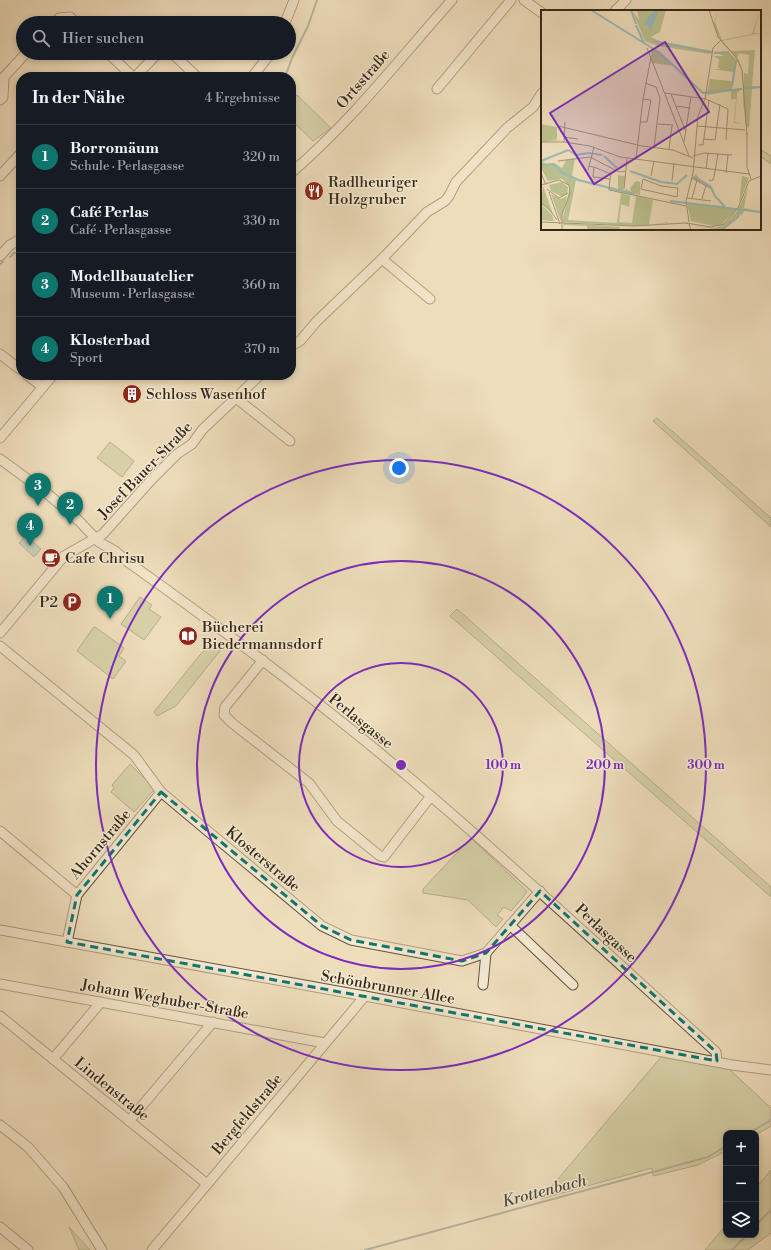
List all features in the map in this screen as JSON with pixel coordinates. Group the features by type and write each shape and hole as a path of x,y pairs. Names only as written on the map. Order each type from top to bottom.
{"street":[{"path":"288,16 294,0"},
{"name":"Ortsstraße","path":"296,169 317,151 342,124 452,0"},
{"path":"437,89 511,0"},
{"path":"524,0 541,12"},
{"path":"616,10 626,0"},
{"path":"0,100 2,97 4,77 20,60"},
{"path":"116,60 129,72"},
{"path":"139,72 151,60"},
{"path":"179,60 192,72"},
{"path":"256,72 265,60"},
{"path":"296,343 382,259 427,212 449,196 456,182 507,128 533,107 541,95"},
{"path":"0,176 16,158"},
{"path":"0,256 10,245 16,242"},
{"path":"382,259 430,299"},
{"path":"0,354 16,366"},
{"path":"34,380 43,387"},
{"path":"0,438 49,380"},
{"name":"Josef Bauer-Straße","path":"0,633 64,556 103,534 152,479 177,454 192,444 202,430 255,380"},
{"path":"236,398 290,442"},
{"name":"Perlasgasse","path":"0,459 49,495 79,521 95,539 119,554 263,660 431,796 540,891 716,1052 717,1061"},
{"name":"Klosterstraße","path":"0,646 134,755 162,792 322,926 351,940 462,961 486,953"},
{"path":"263,660 225,707 224,715 309,784 337,821 380,856 384,857 431,796"},
{"name":"Ahornstraße","path":"67,942 77,894 162,792"},
{"path":"0,831 77,894"},
{"path":"483,985 486,953 540,891"},
{"path":"510,925 573,985"},
{"name":"Schönbrunner Allee","path":"0,930 771,1070"},
{"name":"Johann Weghuber-Straße","path":"0,984 325,1042"},
{"name":"Bergfeldstraße","path":"152,1250 365,996"},
{"path":"53,1059 101,1002"},
{"name":"Lindenstraße","path":"0,1016 207,1184"},
{"path":"129,1121 213,1022"},
{"path":"0,1125 28,1147 63,1187 102,1250"},
{"path":"0,1227 28,1250"}],"highlighted area":[{"path":"161,792 322,926 351,940 462,961 486,953 540,891 716,1052 717,1061 67,942 77,895"}],"green space":[{"path":"296,95 331,128 313,141 296,125"},
{"path":"761,150 771,156 771,164 761,157"},
{"path":"657,418 771,518 771,527 653,421"},
{"path":"110,442 134,461 122,477 97,458"},
{"path":"140,597 152,605 149,609 161,617 144,640 121,624"},
{"path":"457,609 771,887 771,897 450,616"},
{"path":"95,627 124,648 119,656 126,661 113,679 77,651"},
{"path":"214,640 223,647 176,706 157,716 154,712 199,656"},
{"path":"130,764 155,789 134,812 111,792 114,788 112,785"},
{"path":"471,838 527,891 511,911 506,908 502,908 497,915 503,919 496,927 468,900 423,893 423,889"},
{"path":"661,1057 729,1069 771,1108 771,1126 759,1133 759,1130 723,1130 723,1152 698,1165 653,1176 652,1168 541,1199"},
{"path":"771,1170 771,1233 748,1250 705,1250 723,1229 723,1238 759,1238 759,1184"},
{"path":"69,1227 90,1250 79,1250"}],"water":[{"path":"26,535 41,549 34,557 19,543"}],"waterway":[{"path":"296,50 308,26 317,0"},
{"path":"287,72 291,60"},
{"path":"10,257 16,253"},
{"name":"Krottenbach","path":"754,1130 771,1120"},
{"name":"Krottenbach","path":"365,1250 708,1157 723,1148"},
{"path":"759,1222 771,1210"},
{"path":"732,1250 744,1238"}],"place":[{"name":"Radlheuriger Holzgruber","path":"314,191"},
{"name":"Schloss Wasenhof","path":"132,394"},
{"name":"Modellbauatelier","path":"38,506"},
{"name":"Café Perlas","path":"70,525"},
{"name":"Klosterbad","path":"30,546"},
{"name":"Cafe Chrisu","path":"51,558"},
{"name":"P2","path":"72,602"},
{"name":"Borromäum","path":"110,619"},
{"name":"Bücherei Biedermannsdorf","path":"188,636"}]}
